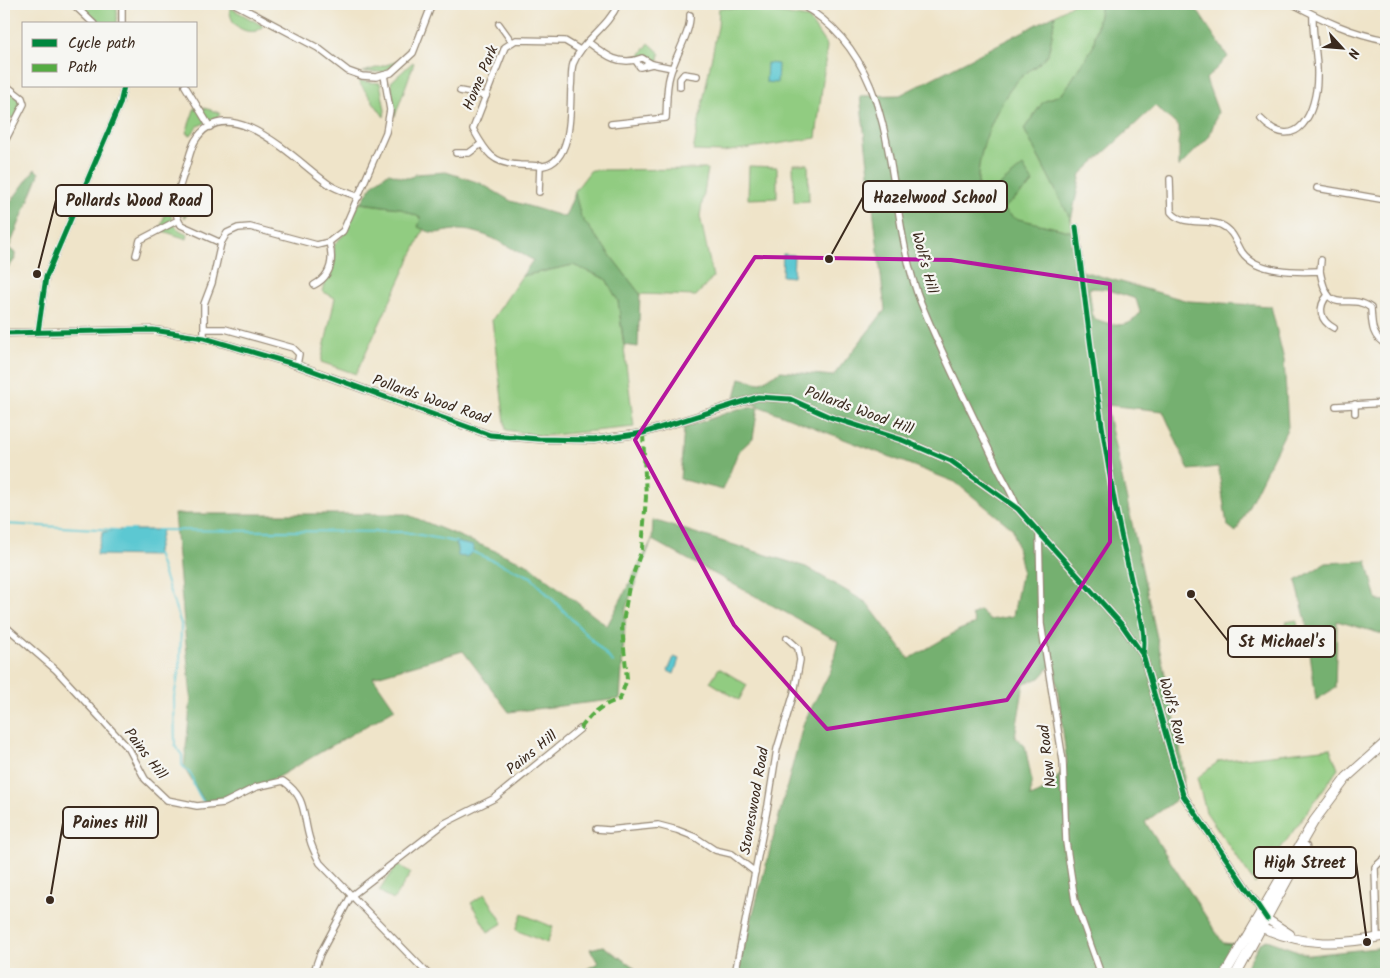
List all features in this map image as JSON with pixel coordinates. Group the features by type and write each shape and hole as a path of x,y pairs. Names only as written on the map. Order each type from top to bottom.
{"main road":[{"path":"1225,974 1314,821 1348,777 1386,742"},
{"path":"1236,974 1329,800"},
{"path":"1259,914 1262,928"},
{"path":"1267,919 1275,926 1302,941"},
{"path":"1262,928 1302,941 1330,944 1386,936"}],"street":[{"path":"73,4 92,22"},
{"path":"122,4 122,22"},
{"path":"235,4 318,48 348,71 362,76 384,75 401,66 413,53 432,4"},
{"path":"456,153 468,153 481,144 491,157 505,164 540,166 557,160 564,150 570,116 572,66 580,50 612,18 618,4"},
{"name":"Wolf's Hill","path":"800,4 824,18 840,33 865,76 876,100 891,156 898,210 919,298 1018,509"},
{"path":"808,9 811,6 822,4"},
{"path":"1293,4 1338,27 1365,36 1386,40"},
{"path":"610,124 666,118 669,77 681,42 690,25 690,15"},
{"path":"1261,119 1277,132 1285,135 1294,132 1302,126 1313,100 1317,77 1312,30 1313,15"},
{"path":"499,24 512,42"},
{"name":"Home Park","path":"481,144 473,128 505,47 516,40 565,41 580,50"},
{"path":"588,42 609,59 636,61 642,58 652,64 672,68"},
{"path":"680,86 680,79 684,74 697,76"},
{"path":"204,338 203,311 220,242 227,233 244,226 310,243 329,242 342,231 381,148 386,132 390,110 384,75"},
{"path":"669,77 680,79"},
{"path":"4,84 22,98 24,104 4,143"},
{"path":"38,332 46,278 120,104 124,88"},
{"path":"186,88 210,127"},
{"path":"460,91 486,96"},
{"path":"220,242 185,227 178,220 175,204 192,146 199,136 210,127 232,122 259,132 274,141 332,186 359,197"},
{"path":"539,192 540,166"},
{"path":"1170,179 1169,215 1186,221 1220,224 1229,230 1248,260 1258,265 1295,272 1320,271"},
{"path":"1317,188 1386,200"},
{"path":"136,254 140,240 178,220"},
{"path":"1076,227 1093,366 1114,498 1132,585 1143,622 1145,640 1143,655"},
{"path":"314,285 324,278 332,261 329,242"},
{"path":"1321,260 1320,271 1324,288 1328,295 1341,303 1364,303 1371,308 1373,332 1379,341 1386,344"},
{"path":"1328,295 1322,302 1320,312 1323,320 1334,328"},
{"path":"205,328 225,329 293,348 299,354 297,365"},
{"name":"Pollards Wood Road","path":"4,332 153,330 204,338 297,365 490,435 539,439 594,440 648,431"},
{"name":"Pollards Wood Hill","path":"648,431 758,397 790,399 830,417 902,440 951,461 1018,509 1039,531"},
{"path":"1336,406 1386,403"},
{"path":"1355,404 1355,413"},
{"name":"Wolf's Row","path":"1039,531 1122,625 1143,655 1183,795 1259,914"},
{"name":"New Road","path":"1039,531 1042,624 1063,761 1066,842 1075,901 1101,974"},
{"name":"Pains Hill","path":"4,625 56,670 129,750 145,779 167,800 197,806 224,802 256,787 275,782 283,781 293,788 302,801 310,842 320,862 428,974"},
{"name":"Stoneswood Road","path":"735,974 777,749 794,693 800,660 798,648 787,638"},
{"name":"Pains Hill","path":"351,896 445,824 495,798 580,729"},
{"path":"596,830 658,825 677,830 695,837 715,850 732,854 755,872"},
{"path":"1377,938 1374,867 1386,857"},
{"path":"312,974 320,954 351,896"},
{"path":"1259,914 1267,919"}],"highlighted area":[{"path":"755,257 951,260 1110,284 1110,542 1007,700 827,729 734,625 635,440"}],"green space":[{"path":"80,4 117,4 117,22 98,22"},
{"path":"1073,4 1101,4 1093,47 1063,93 1043,102 1024,129 1071,220 1073,232 1014,218 1003,209 1033,183 979,196 978,182 982,150 987,134 1002,103 1019,79 1046,57 1051,43 1055,15"},
{"path":"1101,4 1193,4 1228,57 1206,79 1218,112 1209,137 1179,167 1179,127 1155,106 1081,174 1071,220 1024,129 1043,102 1063,93 1093,47"},
{"path":"230,8 263,26 257,31 251,32 238,27 232,19"},
{"path":"719,8 753,9 808,18 827,46 816,138 723,152 693,151 718,26"},
{"path":"1055,15 1048,54 1040,63 1019,79 1010,90 987,134 979,166 979,195 990,193 1023,166 1033,183 1003,209 1014,218 1073,232 1075,269 1188,301 1271,306 1284,360 1288,427 1236,532 1227,525 1218,467 1189,470 1163,411 1106,405 1177,729 1184,775 1183,795 1145,822 1223,943 1233,944 1218,974 737,974 804,722 831,670 838,641 652,540 653,520 806,567 867,603 909,659 959,630 975,624 972,615 980,610 989,620 1013,616 1022,570 1013,529 955,482 735,397 740,378 759,383 781,371 833,376 885,310 860,96 900,95","holes":["1089,288 1106,289 1136,299 1140,312 1131,322 1119,325 1093,318","1054,662 1067,763 1056,780 1048,788 1030,797 1032,782 1025,746 1015,737 1024,683 1040,678"]},
{"path":"649,43 660,53 659,60 652,64 642,58 636,61"},
{"path":"402,60 384,72 363,72"},
{"path":"414,63 395,116 391,82"},
{"path":"358,81 380,83 385,110 384,117"},
{"path":"9,91 21,104 14,119 4,113 4,98"},
{"path":"198,106 220,113 219,116 198,126 191,135 186,133 195,107"},
{"path":"793,164 808,164 809,201 794,202"},
{"path":"749,166 777,167 777,198 748,199"},
{"path":"35,169 39,173 38,177 9,248 15,253 15,259 9,267 4,268 4,211"},
{"path":"708,169 700,216 713,277 696,296 640,294 581,217 574,192 591,170"},
{"path":"446,172 480,183 511,201 565,217 575,193 581,217 640,294 638,347 624,345 618,301 606,279 573,265 522,276 533,260 497,240 469,231 431,232 418,227 421,218 399,208 361,203 373,184 388,173 409,178 416,174"},
{"path":"184,195 192,197 185,218 181,206"},
{"path":"359,203 399,208 421,218 423,231 356,374 321,362 335,298 322,291 335,261 334,245 345,233"},
{"path":"168,204 174,225 188,234 187,239 160,230"},
{"path":"573,265 606,279 618,301 634,427 543,436 506,430 492,320 522,276"},
{"path":"758,407 753,438 738,452 723,490 680,479 684,428 738,409"},
{"path":"174,514 406,514 529,565 607,626 652,540 626,608 620,699 509,712 463,651 373,677 395,709 264,785 207,805 184,768 191,698"},
{"path":"1367,561 1377,600 1386,601 1386,635 1337,621 1335,688 1316,700 1306,621 1296,581 1326,563"},
{"path":"1297,620 1299,643 1289,644 1286,622"},
{"path":"719,668 747,685 739,700 710,682"},
{"path":"1330,748 1338,769 1255,884 1206,812 1197,778 1219,761"},
{"path":"398,864 411,873 393,900 379,891"},
{"path":"485,894 503,923 488,932 471,903"},
{"path":"522,914 553,927 547,943 516,930"},
{"path":"1267,940 1309,955 1386,947 1386,974 1242,974 1260,943"},
{"path":"603,946 634,967 636,974 584,974 585,970 598,963 590,949"}],"water":[{"path":"767,63 778,64 777,83 766,82"},
{"path":"783,254 794,255 793,277 782,276"},
{"path":"115,530 162,530 156,556 96,555 103,532"},
{"path":"456,542 473,546 473,552 466,557 458,556"},
{"path":"674,657 679,659 674,674 668,671"}],"waterway":[{"path":"4,524 117,530"},
{"path":"122,530 134,530"},
{"path":"157,530 405,532 456,542"},
{"path":"473,552 531,577 613,662"},
{"path":"157,554 181,624 180,665 174,697 175,746 182,755 182,765 192,776 194,786 204,803"}],"marked path":[{"path":"580,729 597,710 620,699 627,679 622,628 629,586 642,549 646,497 643,433"}],"cycle path":[{"path":"38,332 46,277 120,104 124,88"},
{"path":"1076,227 1108,465 1118,521 1143,628 1143,655"},
{"path":"4,333 153,330 204,338 297,365 490,435 539,439 594,440 643,433 758,397 790,399 830,417 902,440 951,461 1018,509 1122,625 1143,655 1183,795 1267,919"}],"place":[{"name":"Hazelwood School","path":"829,259"},
{"name":"Pollards Wood Road","path":"37,274"},
{"name":"St Michael's","path":"1191,594"},
{"name":"Paines Hill","path":"50,900"},
{"name":"High Street","path":"1367,942"}]}
